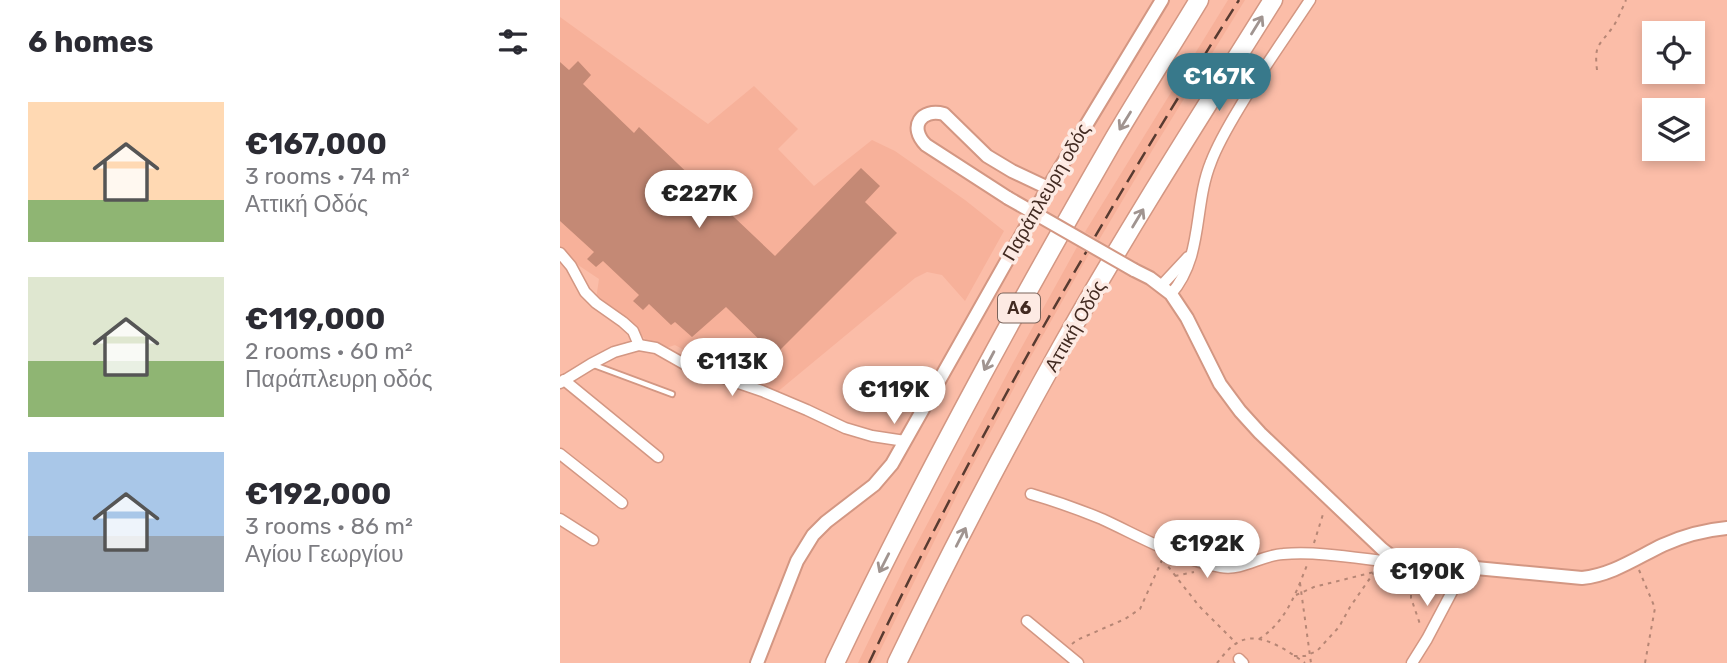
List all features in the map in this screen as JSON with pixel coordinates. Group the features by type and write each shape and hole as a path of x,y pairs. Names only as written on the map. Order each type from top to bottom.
{"highway":[{"name":"Α6","path":"835,663 992,355 1112,143 1199,0"},
{"name":"Αττική Οδός","path":"897,663 984,491 1062,347 1161,178 1273,0"}],"street":[{"name":"Παράπλευρη οδός","path":"757,663 797,561 813,535 874,485 892,464 1048,188 1162,0"},
{"path":"1166,290 1191,254 1205,181 1219,144 1263,70 1310,0"},
{"path":"1048,188 987,156 944,114 930,113 919,124 919,138 926,145 1008,198 1166,290 1187,318 1229,397 1260,433 1400,563"},
{"path":"560,253 571,266 585,292 633,331 639,345"},
{"path":"658,457 562,382 614,352 639,345 656,348 686,365 762,391 845,428 872,436 905,441"},
{"path":"560,454 622,503"},
{"path":"1031,494 1074,507 1147,541 1210,565 1229,568 1280,554 1311,554 1581,578 1604,574 1687,536 1727,528"},
{"path":"560,519 593,540"},
{"path":"1412,663 1465,567"},
{"path":"1027,621 1077,663"}],"lane":[{"path":"591,364 672,394"}],"path":[{"path":"1597,70 1597,47 1614,26 1626,0"},
{"path":"1259,639 1283,616 1295,596 1328,497"},
{"path":"1065,652 1077,640 1125,619 1140,609 1163,559 1199,606 1236,643"},
{"path":"1637,559 1654,608 1644,663"},
{"path":"1400,563 1411,578 1411,598 1427,639"},
{"path":"1174,576 1188,574 1210,565"},
{"path":"1294,656 1305,656 1317,651 1339,627 1374,572 1295,596"},
{"path":"1300,582 1311,663"},
{"path":"1217,663 1236,643 1254,638 1305,663"}],"shaded area":[{"path":"1228,0 1245,0 1099,240 1085,232"},
{"path":"560,17 708,124 754,86 798,129 778,149 814,186 872,140 895,151 965,200 1004,231 965,301 942,275 927,272 915,278 776,393 692,361 689,353 675,345 660,346 655,342 648,342 628,322 596,299 599,279 578,265 560,247"},
{"path":"1077,247 1089,254 961,487 874,663 858,663 907,562"}],"building":[{"path":"578,61 591,75 583,84 634,133 639,127 775,256 861,168 880,186 865,202 897,233 775,355 726,307 692,337 675,322 671,325 649,304 643,310 633,301 639,295 603,261 596,267 587,259 594,252 560,221 560,62 569,70"}],"railway":[{"path":"869,663 953,493 1044,326 1139,162 1239,0"}]}
